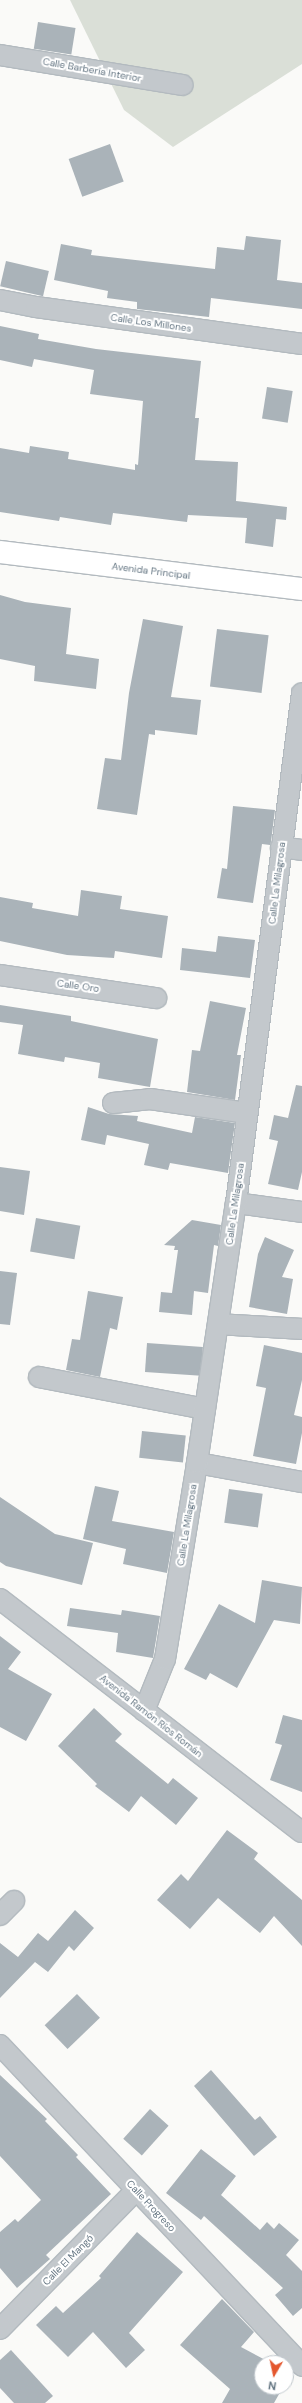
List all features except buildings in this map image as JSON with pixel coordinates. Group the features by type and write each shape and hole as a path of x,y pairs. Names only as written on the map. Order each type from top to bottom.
{"street":[{"name":"Calle Barbería Interior","path":"0,55 183,85"},
{"name":"Calle Los Millones","path":"0,300 36,307 302,344"},
{"name":"Avenida Principal","path":"0,552 302,589"},
{"name":"Calle La Milagrosa","path":"144,1711 165,1659 197,1463 236,1203 302,693"},
{"path":"281,847 302,850"},
{"name":"Calle Oro","path":"0,974 156,998"},
{"path":"113,1103 150,1099 247,1113"},
{"path":"236,1203 302,1212"},
{"path":"218,1324 302,1329"},
{"path":"39,1376 205,1409"},
{"path":"197,1463 302,1482"},
{"name":"Avenida Ramón Ríos Román","path":"0,1599 302,1832"},
{"name":"Calle Progreso","path":"0,2045 302,2366"},
{"name":"Calle El Mangó","path":"0,2329 136,2190"}],"shaded area":[{"path":"70,0 302,0 302,64 173,147 124,110"}]}
